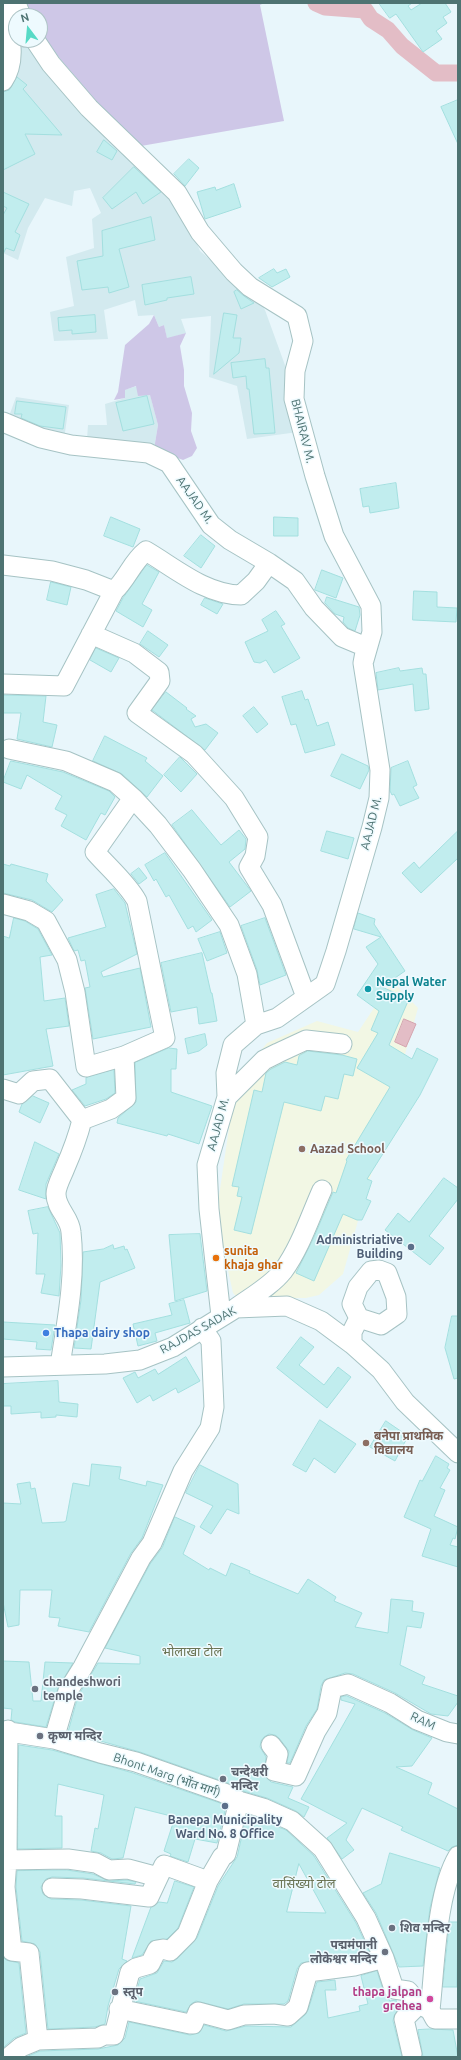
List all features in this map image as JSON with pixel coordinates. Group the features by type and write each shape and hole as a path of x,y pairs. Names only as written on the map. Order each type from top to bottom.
{"street":[{"path":"3,9 10,36 12,58 3,81"},
{"name":"BHAIRAV M.","path":"40,48 51,64 89,108 177,193 200,232 234,272 250,287 298,316 303,341 295,371 294,399 315,476 334,536 371,606 372,632 363,663"},
{"name":"AAJAD M.","path":"3,422 41,438 71,445 148,453 169,463 211,525 230,540 269,563 295,581 314,608 342,637 366,647 363,663 380,770 379,798 372,827 325,984 277,1018 256,1025 233,1045 226,1073 227,1097 207,1165 209,1209 228,1312"},
{"path":"3,684 64,686 114,591 121,585 138,557 146,551 203,586 228,595 241,596 256,582 269,563"},
{"path":"3,565 52,571 86,580 114,591"},
{"path":"91,634 134,653 159,672 160,681 138,713 194,754 234,798 258,837 255,856 248,867 272,905 306,998"},
{"path":"9,749 66,761 115,782 133,798 162,831 229,925 247,974 256,1025"},
{"path":"3,904 29,911 46,921 67,960 75,992 86,1067 124,1056 165,1038 137,902 130,888 117,878 95,852 133,798"},
{"path":"227,1097 264,1060 306,1040 342,1044"},
{"path":"82,1120 111,1109 126,1098 124,1056"},
{"path":"3,1089 19,1094 33,1081 50,1079 82,1120"},
{"path":"60,1365 70,1293 73,1247 71,1228 64,1212 58,1207 55,1193 79,1134 82,1120"},
{"path":"228,1312 264,1289 282,1272 302,1236 322,1190"},
{"name":"RAJDAS SADAK","path":"3,1367 140,1360 174,1347 228,1312 287,1306 321,1321 352,1344 381,1370 405,1402 458,1452"},
{"path":"352,1344 352,1332 359,1318"},
{"path":"54,1738 68,1692 141,1558 152,1543 183,1471 210,1428 214,1407 211,1341 202,1328"},
{"name":"RAM","path":"271,1745 278,1754 274,1771 296,1776 316,1731 327,1712 332,1688 348,1684 390,1703 417,1720 447,1732 458,1734"},
{"path":"6,1731 6,1894 12,1951 30,1953 33,2042"},
{"name":"Bhont Marg (भाेंत मार्ग)","path":"6,1731 39,1738 54,1738 100,1753 136,1762 224,1793 239,1801 263,1808 292,1821 322,1849 366,1918 384,1958 394,1989 408,1991 435,2019 457,2022"},
{"path":"3,2041 33,2042 98,2038 104,2035 114,2035 119,2009 130,1972 136,1968 150,1964 157,1950 163,1949 170,1951 187,1934 208,1881 222,1856 226,1854 239,1801"},
{"path":"412,2054 404,2019 425,2007 438,1926 450,1870 458,1856"},
{"path":"7,1860 68,1859 96,1863 109,1870 128,1869 158,1877"},
{"path":"52,1888 82,1889 149,1896 164,1865 208,1881"},
{"path":"119,2009 190,2024 193,2024 198,2012 228,2020 244,2015 274,2014 288,2016 298,2007 308,1972 354,1966 384,1958"},
{"path":"9,2057 15,2050 33,2042"}],"shaded area":[{"path":"24,3 264,3 260,5 284,121 141,146 102,108 48,43 48,8 26,8"},
{"path":"308,3 341,3 348,6 357,3 363,5 361,13 354,14 344,11 327,11"},
{"path":"17,48 37,48 186,217 200,251 218,266 246,284 265,310 286,368 298,432 247,439 237,386 209,377 211,316 181,319 186,333 167,339 164,325 159,327 154,315 138,316 135,300 104,310 108,339 54,341 50,312 74,306 66,257 94,248 92,219 101,213 90,188 74,191 72,206 45,198 28,228 18,260 3,253 3,86"},
{"path":"154,315 159,327 164,325 167,338 186,333 180,346 184,370 184,386 192,413 191,431 197,448 192,456 183,460 154,449 158,425 150,395 138,396 136,386 125,390 125,398 114,400 118,392 125,345 149,324"},
{"path":"137,386 150,394 158,425 154,449 87,439 88,425 107,425 105,404 125,398 124,390"},
{"path":"16,397 69,405 64,439 8,419"},
{"name":"Aazad School","path":"392,981 418,1008 343,1274 319,1295 306,1298 263,1298 243,1303 233,1293 216,1216 236,1081 267,1043 317,1021 358,1032"},
{"path":"404,1019 416,1024 406,1047 395,1042"}],"building":[{"path":"379,3 412,3 408,6 411,10 422,3 445,3 451,12 443,17 447,23 436,31 442,39 423,52 396,14 390,18"},
{"path":"17,77 27,85 23,89 62,135 25,134 35,154 3,170 3,92 9,90"},
{"path":"458,100 458,144 441,107"},
{"path":"104,140 117,151 112,160 97,152"},
{"path":"189,159 199,168 185,186 174,174"},
{"path":"134,167 161,192 143,204 136,192 112,209 103,198"},
{"path":"234,184 241,207 205,219 197,192 215,187 216,190"},
{"path":"3,192 29,204 15,232 20,235 14,251 6,248 3,254 3,215 7,208 3,206"},
{"path":"151,217 155,240 119,249 129,287 109,293 108,287 82,290 77,261 103,256 102,231"},
{"path":"274,269 277,273 286,269 290,277 272,287 259,278"},
{"path":"191,277 194,294 167,298 167,300 145,305 142,285"},
{"path":"237,290 254,303 241,309 234,292"},
{"path":"224,313 237,315 233,338 241,338 239,353 214,374"},
{"path":"95,315 96,332 72,334 72,330 59,331 58,318"},
{"path":"265,359 266,368 269,368 275,433 254,434 246,376 233,378 231,363"},
{"path":"147,396 154,424 123,431 116,403"},
{"path":"17,401 66,407 63,429 40,426 21,418 22,414 15,414"},
{"path":"396,483 399,508 370,513 369,506 363,507 360,489"},
{"path":"111,517 140,529 133,547 104,536"},
{"path":"274,517 298,518 298,536 274,536"},
{"path":"201,535 215,546 201,568 184,556"},
{"path":"147,565 159,572 142,604 152,610 143,627 116,611 123,598"},
{"path":"322,570 343,578 336,598 315,590"},
{"path":"51,582 71,587 67,605 47,600"},
{"path":"414,591 437,592 437,607 457,608 456,622 413,620"},
{"path":"327,597 359,607 360,615 355,631 348,628 343,622 344,617 335,614 325,603"},
{"path":"205,598 223,604 217,614 201,605"},
{"path":"276,611 285,624 281,626 300,658 274,673 266,660 260,663 254,662 245,642 268,631 262,620"},
{"path":"148,631 168,645 159,657 140,644"},
{"path":"96,648 119,658 111,672 90,660"},
{"path":"399,668 400,671 422,668 423,674 426,674 429,709 415,711 413,684 378,690 376,673"},
{"path":"302,691 305,700 308,699 317,726 328,722 335,745 305,753 296,724 291,725 282,697"},
{"path":"166,692 196,716 191,719 195,727 206,724 218,733 205,750 152,710"},
{"path":"3,695 46,696 43,722 57,725 52,747 17,739 21,713 3,713"},
{"path":"254,707 268,724 257,733 243,716"},
{"path":"105,736 147,758 145,761 163,776 147,797 122,774 93,761"},
{"path":"342,754 368,766 369,770 360,789 331,776"},
{"path":"180,757 197,774 181,792 164,775"},
{"path":"11,761 63,772 109,791 115,797 105,815 101,813 86,840 61,826 67,815 55,809 62,796 27,775 21,789 3,782"},
{"path":"408,761 417,785 413,787 419,798 400,806 394,794 392,795 390,791 391,768"},
{"path":"192,810 221,845 239,830 246,839 245,849 229,862 251,891 230,907 172,825"},
{"path":"327,831 354,838 348,859 321,851"},
{"path":"458,831 458,858 421,893 402,873 414,862 419,868"},
{"path":"165,853 212,920 196,932 193,926 188,929 169,895 166,897 156,879 154,881 145,865"},
{"path":"3,864 10,866 11,864 48,874 46,881 63,900 52,912 32,900 3,893"},
{"path":"139,868 147,878 139,884 131,874"},
{"path":"114,889 125,903 137,954 101,972 103,977 140,968 151,1027 93,1039 85,988 90,987 85,960 81,961 78,950 74,951 68,938 106,927 96,895"},
{"path":"358,913 375,919 374,924 405,971 382,987 409,999 389,1045 412,1059 417,1048 438,1059 420,1095 367,1179 372,1181 366,1199 371,1201 362,1220 357,1220 343,1214 314,1281 296,1273 314,1237 333,1192 336,1193 347,1161 346,1160 390,1087 357,1068 378,1033 371,1030 379,1011 357,995 378,964 366,947 381,937 354,929"},
{"path":"14,918 25,921 38,929 52,955 40,957 44,1001 65,998 69,1026 46,1029 53,1066 3,1075 3,936 9,938"},
{"path":"265,918 286,975 260,985 257,970 241,926"},
{"path":"220,932 227,953 207,961 198,939"},
{"path":"202,953 217,1021 199,1024 197,1007 171,1012 161,963"},
{"path":"205,1034 207,1045 199,1051 188,1054 185,1039"},
{"path":"169,1048 177,1049 176,1069 171,1069 171,1092 212,1106 199,1144 168,1134 167,1136 117,1123 118,1118 136,1102 135,1063"},
{"path":"308,1051 342,1055 357,1059 353,1076 344,1074 338,1099 325,1096 321,1111 284,1102 251,1234 234,1230 242,1197 237,1196 239,1187 232,1186 254,1090 262,1092 266,1073 271,1069 285,1062 297,1065 299,1056"},
{"path":"114,1070 115,1093 106,1099 85,1106 72,1090 86,1084 86,1078"},
{"path":"33,1096 49,1103 40,1123 19,1112 22,1104"},
{"path":"35,1142 59,1154 46,1184 46,1199 19,1190"},
{"path":"444,1178 458,1188 458,1199 429,1236 444,1248 430,1265 385,1230 398,1213 409,1222"},
{"path":"48,1207 60,1233 61,1265 59,1296 41,1293 45,1274 36,1274 38,1233 33,1234 28,1211"},
{"path":"200,1234 207,1291 175,1301 169,1235"},
{"path":"113,1245 114,1249 124,1246 125,1250 127,1249 135,1268 100,1282 91,1349 74,1348 81,1300 83,1252 103,1249"},
{"path":"184,1300 190,1323 155,1333 157,1341 138,1346 133,1324 172,1315 169,1304"},
{"path":"452,1316 458,1316 458,1378 454,1379 445,1348"},
{"path":"3,1322 55,1325 51,1350 36,1349 37,1342 3,1339"},
{"path":"301,1337 314,1347 299,1365 324,1385 338,1367 351,1377 327,1408 277,1368"},
{"path":"186,1357 200,1381 178,1393 176,1388 153,1401 150,1395 137,1403 123,1378 135,1372 138,1378 155,1369 158,1374"},
{"path":"58,1381 59,1402 78,1404 77,1417 56,1415 56,1417 41,1418 41,1412 11,1414 11,1406 3,1406 3,1384"},
{"path":"320,1420 356,1444 335,1473 314,1458 306,1472 293,1465"},
{"path":"386,1421 408,1436 395,1461 370,1447"},
{"path":"436,1456 449,1464 447,1468 450,1470 440,1488 445,1490 434,1516 458,1527 455,1539 453,1538 450,1545 458,1547 458,1567 422,1556 431,1529 404,1517 420,1480 422,1481"},
{"path":"92,1464 121,1467 119,1479 146,1486 147,1481 163,1485 142,1538 131,1553 89,1632 58,1626 60,1618 49,1617 52,1590 20,1590 19,1625 8,1627 3,1602 3,1503 21,1504 17,1484 30,1482 31,1489 35,1488 42,1523 64,1522 66,1521 73,1483 89,1486"},
{"path":"200,1465 238,1484 239,1514 227,1509 211,1534 200,1527 213,1506 186,1493"},
{"path":"175,1517 195,1526 183,1554 209,1570 210,1568 226,1576 231,1563 250,1571 249,1573 298,1594 308,1579 336,1597 334,1601 362,1613 355,1627 388,1633 391,1599 413,1601 412,1611 424,1613 421,1628 407,1626 400,1665 425,1677 422,1684 458,1696 458,1702 448,1716 431,1714 395,1693 353,1674 345,1673 324,1680 321,1686 317,1709 306,1726 290,1763 287,1763 289,1751 275,1735 269,1734 264,1737 261,1741 260,1747 266,1757 264,1775 271,1782 293,1787 288,1798 309,1807 304,1817 296,1811 267,1798 243,1791 228,1783 140,1752 68,1732 78,1696 98,1663 140,1664 140,1656 105,1648 150,1564 162,1548"},
{"name":"chandeshwori temple","path":"3,1661 29,1662 33,1701 41,1701 45,1662 73,1663 58,1688 46,1727 15,1722 11,1720 12,1709 3,1708"},
{"path":"347,1696 385,1713 413,1730 432,1738 412,1766 396,1767 432,1783 428,1794 458,1809 458,1845 452,1847 448,1851 401,1830 403,1827 362,1808 346,1840 354,1850 342,1859 327,1838 347,1823 301,1799 355,1704 341,1700 341,1697"},
{"path":"19,1745 52,1750 133,1773 220,1803 226,1807 217,1843 195,1839 188,1862 170,1856 171,1854 164,1851 175,1817 135,1807 123,1858 112,1859 101,1853 91,1851 95,1828 98,1829 104,1795 58,1784 55,1816 62,1816 62,1848 18,1849"},
{"path":"247,1815 286,1830 314,1856 356,1923 369,1951 301,1963 297,1969 288,2001 284,2004 244,2004 228,2009 196,2001 191,2004 186,2012 134,2001 140,1979 157,1973 164,1961 172,1962 177,1959 197,1938 218,1886 237,1857","holes":["299,1864 326,1913 287,1912"]},
{"path":"390,1853 440,1868 430,1908 423,1966 399,1967 376,1913 363,1893 381,1884"},
{"path":"67,1870 93,1874 109,1881 52,1877 46,1879 41,1887 43,1894 51,1899 81,1900 131,1906 122,1959 127,1961 119,1969 108,2006 105,2024 95,2027 48,2029 40,1952 35,1944 22,1941 16,1887 17,1871"},
{"path":"127,1880 136,1882 135,1884 109,1881"},
{"path":"175,1881 194,1887 178,1928 167,1939 151,1941 142,1955 132,1958 151,1907 159,1902 167,1903"},
{"path":"450,1922 458,1922 457,1987 443,1987"},
{"path":"3,1957 6,1960 19,1963 26,2033 14,2038 3,2048"},
{"path":"377,1971 384,1993 390,2001 396,2000 398,2009 393,2021 402,2057 26,2057 40,2051 98,2049 118,2045 125,2038 129,2022 190,2035 199,2033 204,2025 226,2031 246,2026 291,2027 305,2015 308,2010 317,1982 335,1980 336,1990 325,1990 328,2018 360,2011 359,2006 368,2004 361,1976"},
{"path":"418,2030 453,2030 458,2057 423,2057"}],"waterway":[{"path":"316,3 325,7 365,10 371,19 388,30 402,46 436,73 458,73"}],"place":[{"name":"Nepal Water Supply","path":"368,989"},
{"name":"Aazad School","path":"302,1149"},
{"name":"Administriative Building","path":"411,1247"},
{"name":"sunita khaja ghar","path":"216,1258"},
{"name":"Thapa dairy shop","path":"46,1333"},
{"name":"बनेपा प्राथमिक विद्यालय","path":"366,1443"},
{"name":"chandeshwori temple","path":"35,1689"},
{"name":"कृष्ण मन्दिर","path":"40,1736"},
{"name":"चन्देश्वरी मन्दिर","path":"223,1779"},
{"name":"Banepa Municipality Ward No. 8 Office","path":"225,1806"},
{"name":"शिव मन्दिर","path":"392,1928"},
{"name":"पद्ममंपानी लोकेश्वर मन्दिर","path":"385,1952"},
{"name":"स्तूप","path":"115,1992"},
{"name":"thapa jalpan grehea","path":"430,1999"}],"district":[{"name":"भोलाखा टोल","path":"192,1652"},
{"name":"वासिंख्यो टोल","path":"304,1884"}]}
